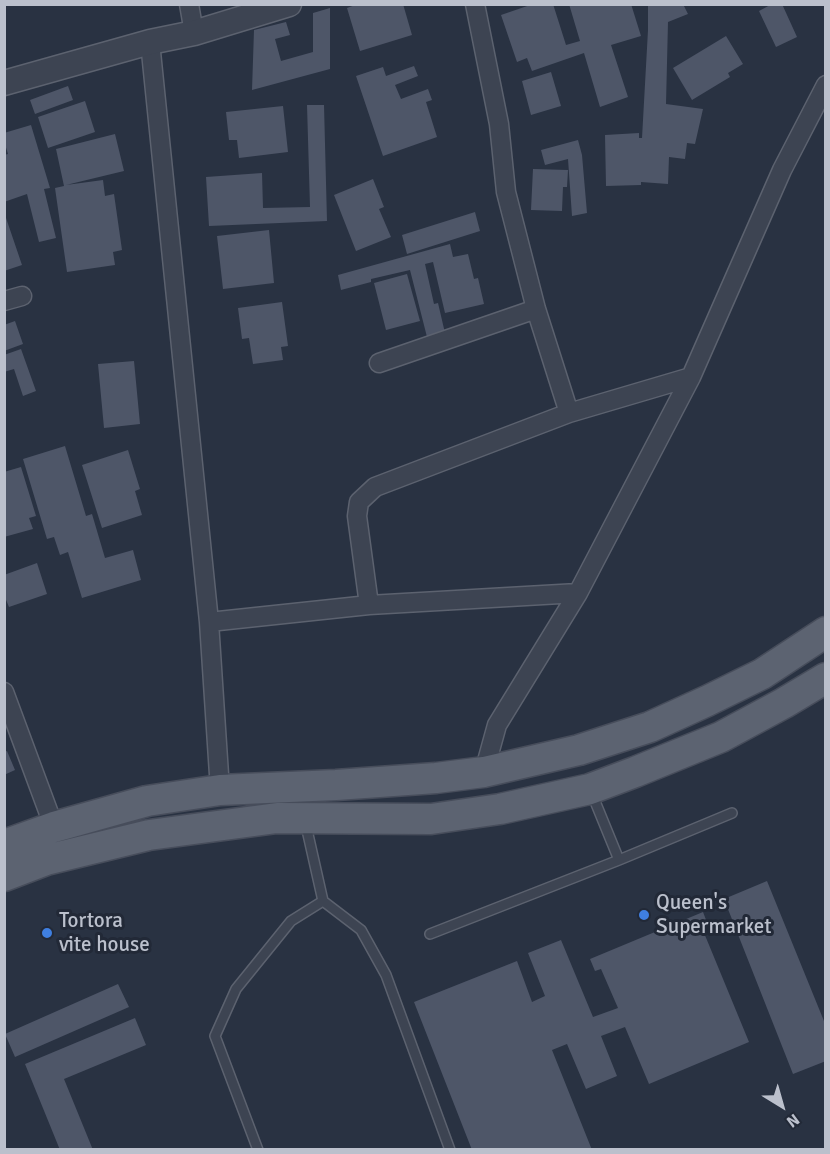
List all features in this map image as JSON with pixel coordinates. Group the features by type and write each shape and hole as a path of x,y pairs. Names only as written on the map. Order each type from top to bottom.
{"main road":[{"path":"4,845 54,827 147,801 220,790 436,778 484,772 579,750 650,727 762,674 825,632"},
{"path":"4,876 46,860 150,836 277,818 431,819 500,809 590,789 721,737 825,678"}],"street":[{"path":"189,4 194,33"},
{"path":"4,83 150,42 194,33 289,4"},
{"path":"475,4 499,124 506,192 536,309 569,414"},
{"path":"150,42 209,622 220,790"},
{"path":"484,772 497,725 578,593 691,377 783,170 825,85"},
{"path":"379,363 536,309"},
{"path":"369,605 357,516 359,502 375,487 569,414 691,377"},
{"path":"209,622 369,605 578,593"},
{"path":"4,692 54,827"}],"lane":[{"path":"590,789 619,860"},
{"path":"430,934 732,813"},
{"path":"304,819 323,901 361,930 386,975 450,1149"},
{"path":"258,1149 214,1036 236,989 284,929 291,921 323,901"}],"building":[{"path":"358,4 403,4 412,35 360,51 347,8"},
{"path":"533,4 553,4 566,45 580,41 569,4 631,4 641,36 611,45 628,97 600,107 584,53 532,71 527,58 517,62 501,15"},
{"path":"648,4 683,4 688,14 668,22 666,104 703,109 695,144 687,143 685,159 669,157 668,184 641,182 641,185 606,186 605,135 639,133 639,138 642,138"},
{"path":"772,4 782,4 797,37 776,47 759,11"},
{"path":"330,8 330,69 252,90 254,30 286,22 290,35 275,39 281,61 313,52 313,13"},
{"path":"726,36 743,64 728,73 730,77 692,100 673,68"},
{"path":"414,66 418,76 395,85 401,99 428,89 432,100 426,102 437,137 383,156 356,76 383,67 386,76"},
{"path":"551,72 561,106 531,115 522,81"},
{"path":"68,86 73,100 35,114 30,100"},
{"path":"85,101 95,132 48,148 38,117"},
{"path":"307,105 324,105 327,221 209,226 206,177 262,173 263,208 310,207"},
{"path":"283,106 288,152 239,158 237,140 229,140 226,112"},
{"path":"31,125 50,188 44,189 56,238 39,242 27,194 4,202 4,155 8,154 4,133"},
{"path":"115,134 124,171 66,185 103,180 105,196 114,194 122,250 113,252 115,265 67,272 55,188 64,186 56,149"},
{"path":"578,140 582,155 587,213 572,216 568,159 545,165 541,150"},
{"path":"533,169 568,170 567,187 563,187 562,211 531,210"},
{"path":"373,179 384,207 379,209 391,237 356,251 334,195"},
{"path":"4,212 22,265 4,271"},
{"path":"475,212 480,231 407,254 402,235"},
{"path":"269,230 274,283 223,289 217,236"},
{"path":"450,244 453,257 468,254 474,279 478,278 484,304 445,313 433,262 425,264 434,304 438,303 445,333 427,337 410,270 371,279 371,282 341,290 338,275"},
{"path":"407,274 420,321 386,330 374,283"},
{"path":"282,302 288,346 281,347 283,360 253,364 249,338 242,339 238,308"},
{"path":"15,321 23,344 4,351 4,325"},
{"path":"21,349 36,391 23,396 14,369 4,372 4,355"},
{"path":"134,361 140,424 104,428 98,364"},
{"path":"65,446 86,516 92,514 105,558 133,550 141,580 82,598 68,552 60,555 54,537 47,539 23,459"},
{"path":"128,450 140,489 135,491 142,515 102,528 82,465"},
{"path":"21,467 36,516 29,518 33,529 4,537 4,472"},
{"path":"37,563 47,594 9,607 4,595 4,575"},
{"path":"7,751 15,770 4,775 4,752"},
{"path":"767,881 826,1026 826,1061 793,1074 724,899"},
{"path":"703,912 708,925 702,928 749,1042 649,1084 625,1027 601,1036 617,1076 586,1089 567,1044 552,1050 592,1150 472,1150 414,1002 517,961 532,1002 545,996 528,953 561,940 593,1017 618,1008 601,969 595,971 590,959"},
{"path":"118,984 129,1007 15,1057 5,1034"},
{"path":"135,1018 146,1045 64,1079 93,1150 60,1150 25,1064"}],"place":[{"name":"Queen's Supermarket","path":"644,915"},
{"name":"Tortora vite house","path":"47,933"}]}
